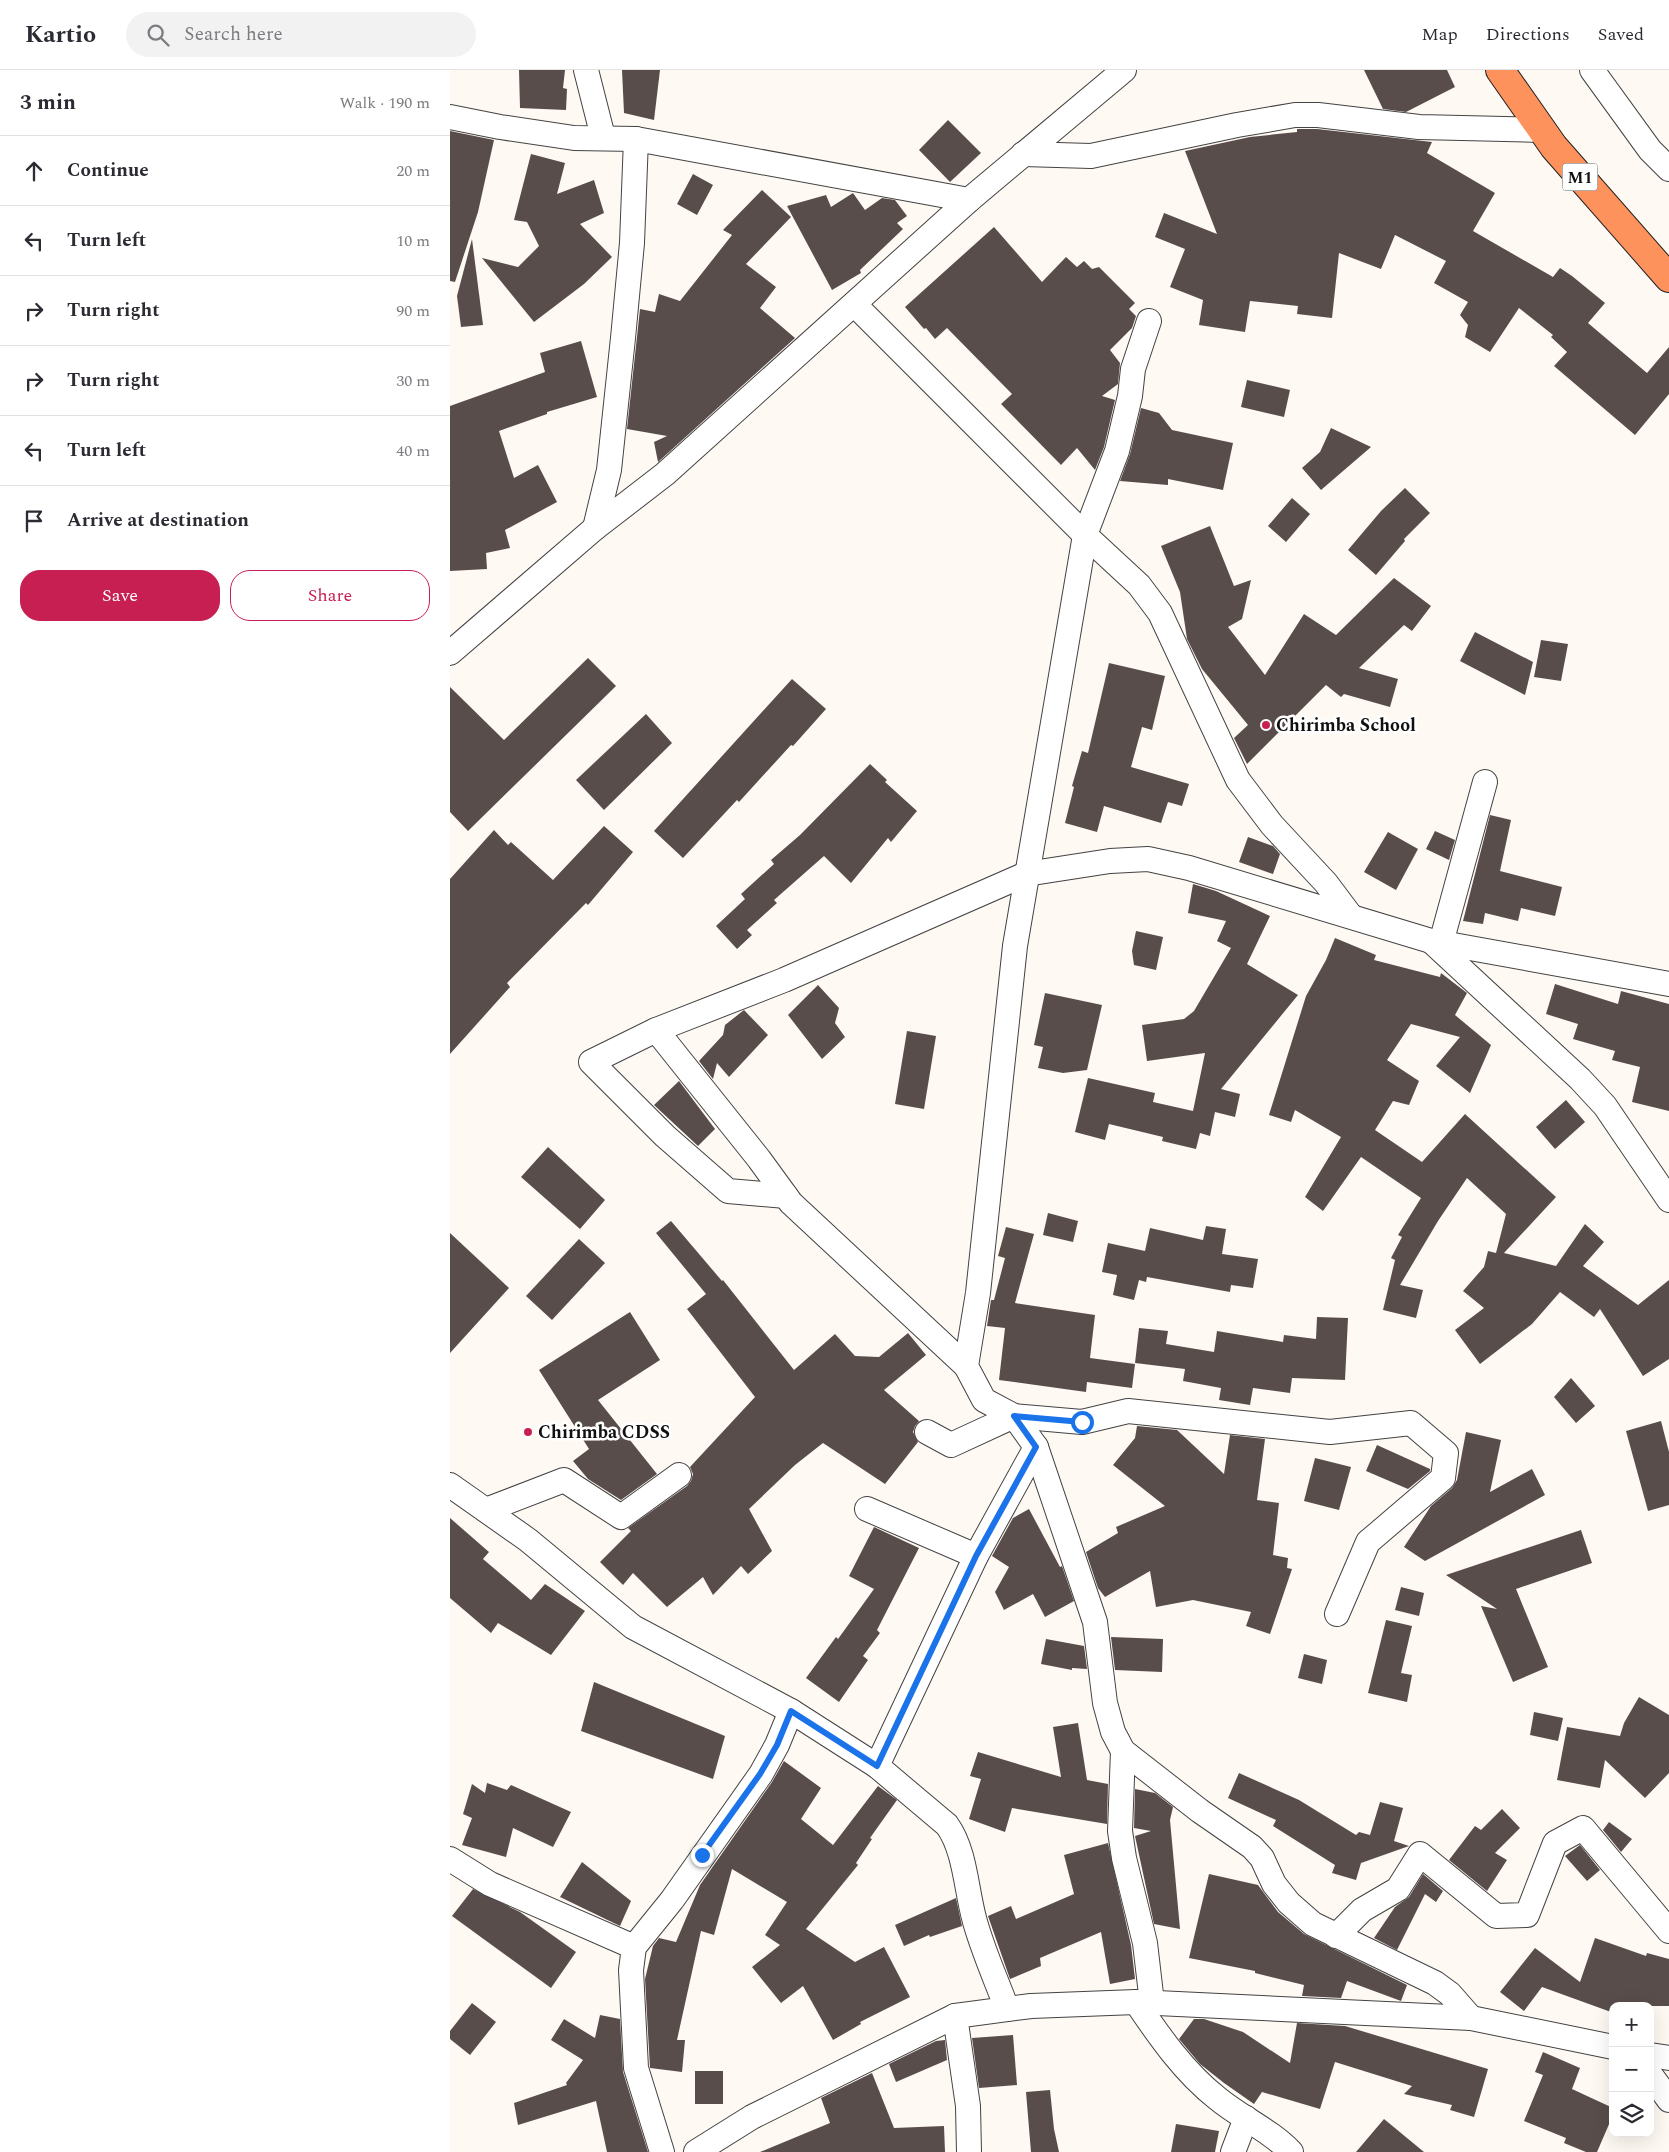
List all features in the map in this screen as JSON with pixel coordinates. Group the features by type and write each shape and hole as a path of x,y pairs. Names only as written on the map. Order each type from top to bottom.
{"highway":[{"name":"M1","path":"1500,70 1554,147 1669,278"}],"street":[{"path":"586,70 602,137"},
{"path":"450,653 595,528 666,474 969,200 1124,70"},
{"path":"1592,70 1650,150 1669,169"},
{"path":"1023,154 1091,156 1237,125 1295,115 1318,114 1419,127 1543,130"},
{"path":"450,117 500,127 574,138 636,139 969,200"},
{"path":"595,528 608,470 632,243 636,139"},
{"path":"855,305 1085,535 1139,585 1160,613 1238,780 1272,825 1326,883 1350,915"},
{"path":"966,1366 978,1292 1015,946 1085,535 1117,451 1130,396 1133,369 1149,321"},
{"path":"598,408 602,456 608,470"},
{"path":"1436,942 1485,782"},
{"path":"786,1196 728,1191 665,1136 591,1062 656,1030 784,980 1026,874 1110,861 1148,860 1180,865 1436,942 1669,984"},
{"path":"1436,942 1580,1079 1605,1106 1669,1200"},
{"path":"656,1030 759,1159 786,1196 966,1366 984,1400 1014,1416 1082,1422 1128,1411 1330,1432 1411,1422 1446,1453 1443,1478 1368,1542 1337,1614"},
{"path":"927,1432 951,1445 1014,1416"},
{"path":"1014,1416 1036,1447 1095,1622 1105,1703 1113,1732 1123,1751 1200,1811 1252,1847 1262,1858 1274,1884 1289,1903 1313,1924 1435,1983 1450,1994 1471,2018"},
{"path":"877,1766 976,1556 1036,1447"},
{"path":"486,1510 564,1480 621,1517 679,1475"},
{"path":"450,1485 528,1540 634,1627 651,1638 736,1680 791,1711 877,1766 947,1825 954,1834 974,1918 1007,2009"},
{"path":"867,1509 976,1556"},
{"path":"662,2152 636,2068 632,1970 634,1947 672,1900 760,1774 777,1745 791,1711"},
{"path":"1123,1751 1120,1831 1124,1858 1145,1943 1144,2002 1156,2032 1185,2067 1217,2098 1280,2141 1291,2152"},
{"path":"1336,1936 1362,1910 1398,1889 1420,1854 1496,1916 1527,1915 1555,1843 1583,1828 1669,1931"},
{"path":"450,1858 490,1884 634,1947"},
{"path":"696,2152 752,2117 955,2016 1031,2006 1144,2002 1471,2018 1609,2047"},
{"path":"955,2016 968,2106 969,2152"},
{"path":"1654,2056 1669,2058"},
{"path":"1654,2079 1669,2100"},
{"path":"1233,2152 1246,2118"}],"building":[{"path":"519,70 565,70 563,88 567,89 566,110 520,108"},
{"path":"622,70 660,70 654,120 624,113"},
{"path":"1364,70 1447,70 1455,87 1406,112 1383,109"},
{"path":"948,120 981,153 950,182 919,150"},
{"path":"1297,129 1317,129 1432,142 1427,153 1495,193 1473,231 1553,277 1560,268 1572,276 1605,303 1588,323 1647,373 1669,347 1669,394 1635,435 1554,366 1567,352 1551,337 1553,335 1519,308 1490,352 1465,337 1468,325 1460,315 1468,302 1434,283 1446,261 1395,235 1381,269 1339,253 1332,318 1297,314 1298,306 1250,301 1245,332 1199,325 1203,300 1170,287 1185,249 1155,237 1164,213 1217,234 1185,151 1250,137 1297,132"},
{"path":"450,131 494,140 478,212 455,282 450,281"},
{"path":"531,154 565,163 557,194 594,180 604,213 580,224 612,257 584,284 534,322 482,258 518,267 539,246 527,222 514,220"},
{"path":"693,174 713,185 697,215 677,204"},
{"path":"762,190 791,217 746,264 776,287 760,308 795,338 658,462 654,442 667,436 627,429 640,309 655,312 659,294 680,301 732,235 723,230"},
{"path":"853,193 865,210 882,198 895,200 907,216 897,223 903,229 860,270 861,273 832,290 787,206 826,195 831,207"},
{"path":"994,227 1042,282 1066,257 1077,267 1084,261 1092,269 1099,267 1135,303 1129,309 1136,316 1132,328 1110,350 1120,363 1118,384 1102,396 1115,400 1104,447 1095,470 1077,448 1061,465 1001,404 1012,394 947,328 935,339 905,307"},
{"path":"472,239 483,325 461,327 457,296"},
{"path":"581,341 597,397 547,412 547,414 499,431 514,478 538,465 557,502 505,530 510,548 486,553 487,569 450,571 450,406 545,372 540,353"},
{"path":"1247,380 1290,390 1284,417 1241,407"},
{"path":"1141,408 1159,413 1172,430 1233,443 1223,490 1168,479 1168,485 1120,481 1130,454"},
{"path":"1331,428 1371,447 1321,490 1302,468 1320,452"},
{"path":"1405,488 1430,513 1404,539 1405,541 1376,575 1348,550 1381,511"},
{"path":"1292,498 1310,514 1286,542 1268,526"},
{"path":"1210,526 1234,586 1251,580 1242,619 1228,627 1265,675 1304,614 1336,635 1394,578 1431,606 1412,631 1404,625 1359,668 1398,679 1390,707 1344,694 1341,697 1326,685 1247,764 1234,738 1248,725 1202,669 1187,639 1180,592 1161,546"},
{"path":"1475,632 1533,662 1525,695 1460,661"},
{"path":"1541,640 1568,644 1561,681 1534,677"},
{"path":"588,658 616,686 468,831 450,812 450,687 504,740"},
{"path":"1109,663 1165,676 1152,730 1142,727 1131,767 1189,784 1182,806 1168,802 1161,823 1104,806 1097,832 1065,823 1074,787 1072,786 1082,751 1088,753"},
{"path":"792,679 826,709 793,746 791,745 739,802 737,800 683,858 654,831"},
{"path":"646,714 672,743 604,810 576,780"},
{"path":"870,764 887,780 885,782 917,811 891,842 888,838 851,883 824,856 774,900 777,903 747,930 752,935 737,949 716,926 745,899 741,894 774,864 771,860 800,835"},
{"path":"1490,815 1511,820 1500,871 1562,887 1555,916 1521,908 1518,921 1485,913 1483,924 1463,921"},
{"path":"604,826 633,852 588,905 586,903 507,983 510,987 450,1054 450,879 494,830 508,845 511,842 553,880"},
{"path":"1435,831 1455,840 1449,860 1426,849"},
{"path":"1388,832 1418,849 1396,890 1364,872"},
{"path":"1248,837 1273,846 1280,854 1273,874 1239,862"},
{"path":"1193,884 1216,891 1270,916 1247,964 1298,995 1221,1089 1240,1094 1235,1117 1215,1112 1210,1136 1200,1133 1196,1149 1162,1141 1163,1137 1109,1124 1105,1140 1075,1132 1088,1078 1155,1093 1153,1102 1193,1111 1205,1053 1147,1061 1142,1025 1184,1019 1194,1011 1231,948 1217,941 1226,921 1188,913"},
{"path":"1136,931 1163,937 1156,970 1134,965 1132,951"},
{"path":"1335,938 1376,955 1374,960 1440,977 1441,973 1467,993 1455,1015 1491,1045 1470,1093 1436,1066 1460,1037 1411,1024 1387,1060 1419,1081 1409,1105 1393,1101 1375,1130 1422,1162 1465,1114 1556,1197 1504,1253 1556,1266 1585,1224 1604,1242 1583,1266 1638,1305 1669,1280 1669,1359 1643,1376 1600,1309 1594,1317 1560,1292 1532,1324 1480,1364 1455,1330 1484,1308 1463,1291 1484,1267 1488,1251 1496,1253 1506,1214 1467,1178 1438,1221 1400,1285 1423,1290 1416,1318 1383,1310 1395,1260 1391,1258 1402,1237 1398,1235 1421,1198 1361,1157 1323,1211 1305,1197 1341,1137 1295,1110 1291,1122 1269,1115 1306,996 1326,960"},
{"path":"1555,984 1618,1004 1621,991 1669,1004 1669,1111 1632,1102 1640,1067 1612,1060 1615,1051 1573,1039 1578,1024 1546,1014"},
{"path":"818,985 839,1008 835,1023 845,1037 822,1059 788,1015"},
{"path":"1045,993 1102,1005 1087,1070 1063,1073 1038,1068 1043,1047 1034,1045"},
{"path":"744,1010 768,1035 729,1077 717,1063 713,1079 699,1061 723,1035 725,1025"},
{"path":"907,1031 936,1036 924,1109 895,1104"},
{"path":"679,1081 715,1129 698,1146 654,1105"},
{"path":"1566,1100 1585,1122 1555,1149 1536,1127"},
{"path":"548,1147 605,1200 580,1229 521,1177"},
{"path":"1048,1213 1078,1221 1073,1242 1043,1235"},
{"path":"671,1221 723,1280 794,1370 835,1334 855,1356 879,1357 908,1333 926,1355 884,1390 919,1421 913,1432 918,1442 885,1484 823,1443 795,1465 749,1509 772,1551 748,1574 741,1566 713,1595 703,1577 667,1607 633,1573 623,1585 600,1562 631,1531 628,1528 687,1486 693,1474 690,1467 755,1397 687,1309 706,1294 656,1233"},
{"path":"1206,1226 1226,1229 1222,1254 1258,1259 1253,1288 1231,1285 1230,1292 1147,1277 1146,1282 1139,1280 1134,1300 1113,1295 1117,1275 1102,1272 1108,1243 1145,1251 1150,1228 1203,1240"},
{"path":"1006,1227 1034,1234 1015,1303 1095,1315 1090,1358 1135,1364 1132,1388 1087,1382 1086,1392 999,1380 1005,1328 987,1326 991,1300 994,1300 1005,1258 998,1256"},
{"path":"450,1233 509,1288 450,1353"},
{"path":"579,1239 605,1263 552,1320 526,1296"},
{"path":"630,1312 660,1360 598,1400 657,1474 621,1500 588,1479 573,1461 589,1449 539,1370"},
{"path":"1317,1317 1348,1318 1345,1380 1292,1378 1290,1393 1253,1388 1250,1405 1219,1400 1221,1388 1183,1381 1185,1369 1135,1363 1139,1328 1168,1331 1166,1344 1214,1352 1217,1331 1283,1342 1284,1335 1316,1339"},
{"path":"1571,1378 1595,1406 1576,1423 1554,1397"},
{"path":"1661,1421 1669,1452 1669,1505 1648,1511 1626,1431"},
{"path":"1137,1426 1177,1430 1224,1474 1230,1435 1265,1439 1257,1500 1279,1503 1273,1555 1288,1558 1287,1568 1292,1569 1270,1634 1246,1626 1251,1612 1193,1600 1156,1607 1150,1571 1105,1597 1098,1588 1086,1552 1118,1533 1116,1527 1165,1506 1113,1465 1135,1438"},
{"path":"1466,1432 1501,1440 1490,1492 1532,1469 1545,1495 1425,1561 1404,1547 1431,1506 1452,1488 1457,1480"},
{"path":"1377,1445 1430,1469 1430,1471 1408,1489 1366,1471"},
{"path":"1315,1458 1351,1467 1339,1510 1304,1501"},
{"path":"1029,1509 1060,1567 1062,1566 1074,1601 1045,1617 1033,1594 1004,1610 995,1592 1009,1567 992,1556 1013,1518"},
{"path":"450,1518 489,1552 483,1559 531,1600 545,1584 585,1611 551,1655 498,1623 491,1633 450,1598"},
{"path":"874,1527 919,1548 877,1630 880,1633 863,1656 868,1660 839,1702 806,1678 836,1637 838,1639 874,1589 849,1576"},
{"path":"1581,1530 1592,1563 1516,1589 1548,1667 1513,1682 1481,1606 1497,1609 1446,1575"},
{"path":"1401,1587 1424,1593 1419,1616 1395,1610"},
{"path":"1386,1620 1412,1626 1401,1673 1412,1675 1407,1702 1368,1693"},
{"path":"1111,1637 1163,1639 1162,1672 1115,1670"},
{"path":"1046,1639 1084,1646 1087,1669 1072,1668 1072,1670 1041,1664"},
{"path":"1304,1654 1327,1660 1322,1684 1298,1678"},
{"path":"594,1682 725,1736 713,1779 581,1731"},
{"path":"1639,1697 1669,1715 1669,1773 1645,1798 1605,1760 1600,1788 1557,1780 1567,1727 1620,1736 1624,1723"},
{"path":"1534,1712 1563,1718 1558,1741 1530,1735"},
{"path":"1078,1723 1087,1780 1108,1784 1107,1824 1012,1808 1005,1832 969,1819 981,1779 970,1776 978,1752 1061,1777 1053,1727"},
{"path":"784,1761 821,1788 801,1819 833,1845 878,1786 897,1800 870,1838 872,1839 856,1863 858,1865 806,1929 855,1962 884,1947 910,1997 860,2022 861,2024 833,2040 803,1986 781,2003 752,1967 780,1945 765,1935 787,1902 732,1869 714,1935 701,1931 677,2040 685,2040 682,2072 650,2068 645,1979 653,1946 659,1938 676,1942 700,1885 772,1782"},
{"path":"1239,1773 1299,1800 1356,1835 1359,1832 1370,1835 1380,1802 1403,1808 1394,1841 1409,1846 1361,1863 1356,1880 1332,1873 1335,1865 1273,1826 1276,1820 1228,1798"},
{"path":"487,1783 507,1790 511,1785 571,1812 553,1847 513,1828 506,1857 462,1845 472,1818 463,1814 472,1784 485,1793"},
{"path":"1135,1789 1155,1793 1173,1807 1170,1820 1180,1929 1154,1924 1135,1836 1151,1831 1134,1828"},
{"path":"1502,1809 1520,1828 1495,1853 1507,1860 1487,1891 1449,1860 1475,1826 1481,1830"},
{"path":"1609,1822 1632,1839 1621,1852 1603,1830"},
{"path":"1108,1843 1131,1945 1135,1979 1110,1984 1101,1932 1040,1958 1041,1966 1010,1979 988,1916 1011,1906 1016,1919 1074,1894 1064,1855"},
{"path":"1580,1845 1600,1870 1587,1881 1565,1856"},
{"path":"582,1862 631,1901 620,1926 560,1897"},
{"path":"1209,1874 1258,1885 1278,1912 1304,1934 1407,1985 1401,2001 1347,1981 1341,1998 1302,1996 1304,1985 1255,1973 1255,1971 1189,1958"},
{"path":"1423,1874 1443,1891 1436,1902 1425,1894 1397,1950 1374,1938 1395,1907 1409,1897"},
{"path":"473,1889 520,1912 576,1952 551,1988 452,1916"},
{"path":"956,1898 962,1926 930,1937 929,1935 904,1946 895,1925"},
{"path":"1595,1938 1646,1956 1647,1953 1669,1959 1669,2006 1654,2006 1654,2002 1609,2002 1609,2011 1542,1987 1524,2011 1500,1992 1535,1948 1580,1982"},
{"path":"472,2003 496,2022 470,2055 450,2039 450,2031"},
{"path":"600,2015 620,2019 623,2072 648,2152 607,2152 596,2101 518,2125 514,2103 567,2085 566,2083 583,2060 551,2040 564,2019 595,2038"},
{"path":"1194,2019 1204,2019 1243,2032 1290,2063 1297,2023 1345,2026 1488,2069 1474,2117 1450,2110 1452,2105 1404,2094 1412,2086 1335,2062 1320,2109 1262,2092 1254,2104 1200,2064 1179,2039"},
{"path":"1013,2035 1017,2085 979,2088 972,2038"},
{"path":"945,2040 947,2060 896,2082 889,2064 936,2041"},
{"path":"1543,2052 1580,2068 1572,2089 1609,2106 1609,2124 1597,2152 1586,2152 1564,2143 1566,2138 1524,2121 1543,2075 1535,2072"},
{"path":"695,2071 723,2071 723,2104 695,2104"},
{"path":"872,2073 894,2128 944,2126 945,2152 760,2152 830,2123 821,2098"},
{"path":"1050,2090 1054,2129 1059,2152 1031,2152 1026,2092"},
{"path":"1384,2119 1424,2152 1356,2152"},
{"path":"1176,2124 1219,2131 1215,2152 1171,2152"}],"place":[{"name":"Chirimba School","path":"1266,725"},
{"name":"Chirimba CDSS","path":"528,1432"}],"route":[{"path":"702,1855 760,1774 777,1745 791,1711 877,1766 976,1556 1036,1447 1014,1416 1082,1422"}]}
